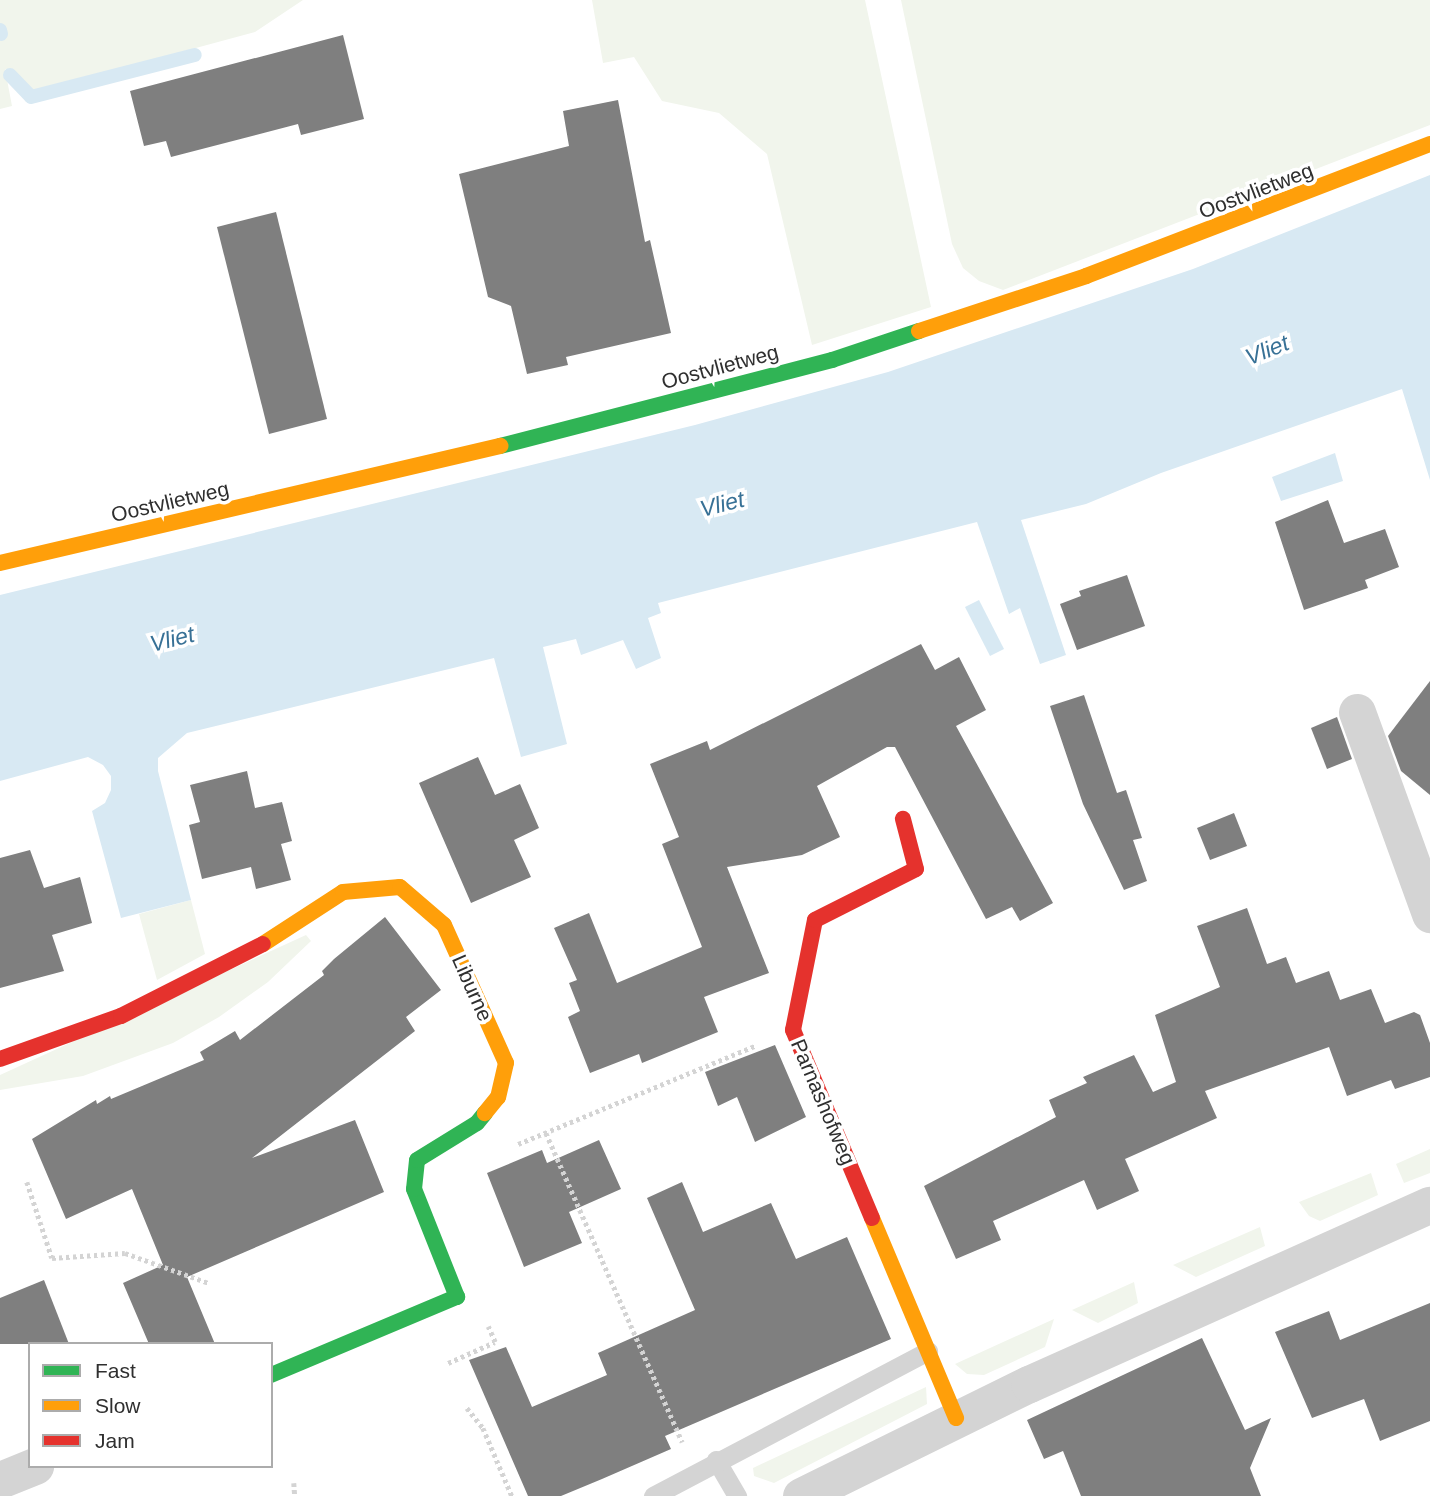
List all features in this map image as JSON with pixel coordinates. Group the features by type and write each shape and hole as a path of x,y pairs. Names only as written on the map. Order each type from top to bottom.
{"street":[{"name":"Oostvlietweg","path":"0,563 509,444 832,360 1086,276 1430,144"},
{"path":"1357,712 1430,914"},
{"name":"Parnashofweg","path":"903,819 916,869 816,920 793,1030 956,1418"},
{"name":"Liburne","path":"0,1059 121,1016 242,958 343,892 400,887 444,925 506,1063 498,1097 477,1123 417,1160 414,1189 457,1297 273,1375"},
{"path":"801,1496 956,1418 1430,1205"},
{"path":"0,1480 30,1468"}],"lane":[{"path":"653,1496 716,1460 928,1352"},
{"path":"716,1460 737,1496"}],"path":[{"path":"512,1146 793,1030"},
{"path":"547,1133 695,1472"},
{"path":"27,1182 52,1258 125,1253 209,1283"},
{"path":"448,1363 495,1342 485,1319"},
{"path":"467,1408 483,1428 512,1496"},
{"path":"293,1483 295,1496"}],"shaded area":[{"path":"0,0 303,0 255,32 33,92 5,69 12,106 0,109"},
{"path":"592,0 865,0 931,307 812,345 767,154 719,113 662,101 634,57 603,63"},
{"path":"901,0 1430,0 1430,125 1003,290 979,281 963,268 952,244"},
{"path":"191,900 205,954 157,980 139,914"},
{"path":"306,935 311,941 268,982 219,1017 173,1043 83,1076 0,1090 0,1075"},
{"path":"1430,1149 1430,1173 1404,1183 1396,1164"},
{"path":"1371,1173 1378,1195 1320,1221 1309,1216 1299,1202"},
{"path":"1260,1227 1265,1246 1196,1277 1173,1265"},
{"path":"1134,1282 1138,1303 1098,1323 1072,1310"},
{"path":"1054,1319 1045,1347 984,1375 967,1374 955,1364"},
{"path":"926,1387 927,1404 774,1483 754,1476 753,1468"}],"water":[{"name":"Vliet","path":"1430,175 1430,480 1402,389 1161,473 1086,504 1021,520 1066,655 1040,664 1020,608 1009,614 977,522 658,603 661,613 648,618 661,658 636,669 623,640 581,655 576,639 543,647 567,744 521,757 494,658 187,733 158,758 158,771 191,900 121,918 92,811 105,803 111,790 111,776 103,765 88,757 0,781 0,595 695,425 888,372 1193,269"},
{"path":"1335,453 1343,481 1281,501 1272,477"},
{"path":"979,600 1004,649 990,656 965,607"}],"building":[{"path":"343,35 364,119 301,135 298,124 171,157 166,141 144,146 130,91"},
{"path":"618,100 645,242 650,240 671,333 566,357 568,365 527,374 511,306 488,297 459,174 569,146 563,111"},
{"path":"276,212 327,419 269,434 217,227"},
{"path":"1328,500 1344,543 1385,529 1399,567 1365,580 1368,588 1304,610 1275,522"},
{"path":"1127,575 1145,626 1077,650 1060,604 1081,596 1079,591"},
{"path":"921,644 935,670 959,657 986,710 956,726 1053,903 1020,921 1012,907 986,919 895,747 887,747 817,786 840,837 802,855 727,867 769,973 704,997 718,1032 642,1063 639,1054 590,1073 568,1017 580,1011 569,983 577,980 554,928 589,913 617,983 702,947 662,844 679,837 650,764 707,741 710,750"},
{"path":"1430,681 1430,795 1401,771 1388,736"},
{"path":"1084,695 1117,793 1126,790 1142,838 1133,840 1147,881 1124,890 1083,804 1050,706"},
{"path":"1337,717 1352,759 1327,769 1311,728"},
{"path":"478,757 495,795 520,784 539,828 514,840 531,877 471,903 419,783"},
{"path":"247,771 255,808 282,802 292,841 281,844 291,880 256,889 251,867 202,879 189,825 200,822 190,785"},
{"path":"1234,813 1247,846 1210,860 1197,828"},
{"path":"30,850 44,888 80,877 92,923 52,935 64,971 0,988 0,858"},
{"path":"1247,908 1267,964 1286,957 1296,983 1329,971 1340,1000 1371,989 1385,1023 1414,1012 1420,1015 1430,1043 1430,1077 1395,1089 1391,1080 1347,1096 1329,1047 1205,1091 1217,1118 1125,1159 1139,1191 1097,1210 1084,1180 993,1221 1001,1240 956,1259 924,1186 1056,1117 1049,1100 1087,1083 1083,1077 1134,1055 1153,1092 1176,1082 1155,1015 1220,987 1197,926"},
{"path":"385,917 441,990 406,1017 415,1031 252,1158 355,1120 384,1192 187,1277 214,1342 148,1342 123,1283 163,1265 132,1189 66,1219 32,1139 96,1100 97,1104 110,1096 111,1099 204,1060 200,1052 235,1031 240,1040 324,975 322,971"},
{"path":"775,1045 806,1117 755,1142 737,1097 718,1106 705,1072"},
{"path":"599,1140 621,1189 569,1212 582,1243 524,1267 487,1173 542,1150 547,1163"},
{"path":"682,1182 703,1232 771,1203 796,1259 847,1237 891,1339 665,1436 671,1449 602,1479 561,1496 528,1496 469,1360 506,1347 532,1407 607,1375 598,1353 695,1310 647,1198"},
{"path":"44,1280 68,1342 0,1344 0,1298"},
{"path":"1430,1303 1430,1421 1380,1441 1364,1399 1312,1418 1275,1332 1329,1311 1340,1340"},
{"path":"1202,1338 1245,1430 1271,1418 1250,1468 1261,1496 1081,1496 1063,1451 1044,1459 1027,1420"}],"waterway":[{"path":"0,30 1,34"},
{"path":"10,75 31,97 195,55"}],"traffic: fast":[{"path":"500,446 832,360 919,331"},
{"path":"273,1374 457,1297 414,1189 417,1160 477,1123 485,1113"}],"traffic: slow":[{"path":"919,331 1086,276 1430,144"},
{"path":"0,563 500,446"},
{"path":"263,944 343,892 400,887 444,925 506,1063 498,1097 485,1113"},
{"path":"872,1218 956,1418"}],"traffic: jam":[{"path":"872,1218 793,1030 815,920 916,869 903,819"},
{"path":"0,1059 121,1016 263,944"}]}
